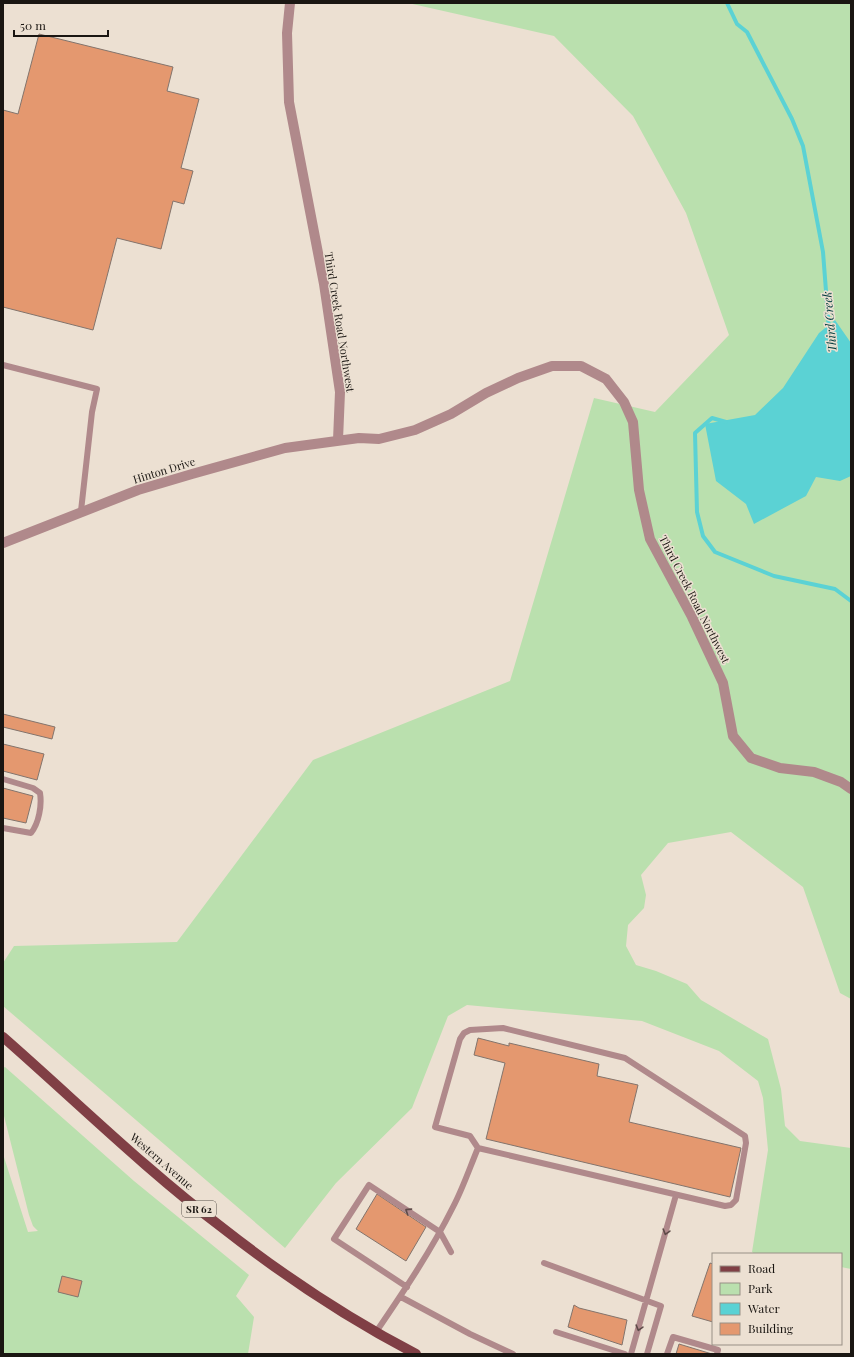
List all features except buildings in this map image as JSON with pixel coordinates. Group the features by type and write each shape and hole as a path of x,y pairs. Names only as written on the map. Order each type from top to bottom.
{"main road":[{"name":"Western Avenue","path":"3,1037 178,1192 223,1229 318,1296 376,1332 416,1354"}],"street":[{"name":"Third Creek Road Northwest","path":"290,3 287,33 289,102 324,284 339,385 338,440 359,438 379,439 415,430 451,414 486,393 552,366 581,366 606,379 624,402 633,422 639,490 650,539 692,617 723,682 733,736 751,758 780,768 814,772 841,782 851,789"},
{"name":"Hinton Drive","path":"3,544 81,511 138,490 285,448 338,440"}],"lane":[{"path":"3,365 97,389 92,412 81,511"},
{"path":"3,779 33,788 40,792 41,799 36,827 31,833 3,828"},
{"path":"503,1028 625,1058 745,1136 746,1143 736,1200 731,1205 725,1206 478,1148 470,1136 435,1127 460,1039 464,1033 470,1030 503,1028"},
{"path":"376,1332 408,1287 440,1232 454,1205 478,1148"},
{"path":"408,1287 334,1239 369,1186 440,1232 451,1252"},
{"path":"631,1354 676,1195"},
{"path":"544,1262 661,1306 647,1354"},
{"path":"401,1296 470,1334 513,1354"},
{"path":"556,1332 625,1354"},
{"path":"667,1354 673,1337 718,1350 717,1354"}],"green space":[{"path":"408,3 851,3 851,999 840,993 803,887 731,832 668,843 641,875 646,895 644,908 628,925 626,946 636,965 656,971 687,984 701,1000 768,1039 781,1089 785,1126 800,1141 851,1148 851,1269 842,1267 842,1253 752,1252 768,1150 763,1098 758,1081 719,1051 642,1021 467,1005 448,1016 412,1108 336,1183 285,1248 3,1006 3,963 14,946 177,942 313,760 510,681 594,398 655,412 729,335 686,213 633,116 554,36"},
{"path":"5,1067 134,1181 249,1275 236,1296 254,1317 248,1354 3,1354 3,1154 28,1232 38,1231 33,1226 29,1215 3,1112 3,1068"}],"water":[{"path":"835,320 851,343 851,476 840,481 816,477 806,496 754,524 746,504 716,481 705,424 755,415 783,388 819,333"}],"waterway":[{"name":"Third Creek","path":"727,3 737,24 747,32 792,119 803,146 823,252 829,330"},
{"name":"Third Creek","path":"726,422 712,418 695,433 697,512 703,536 715,552 774,576 835,589 851,601"}]}
